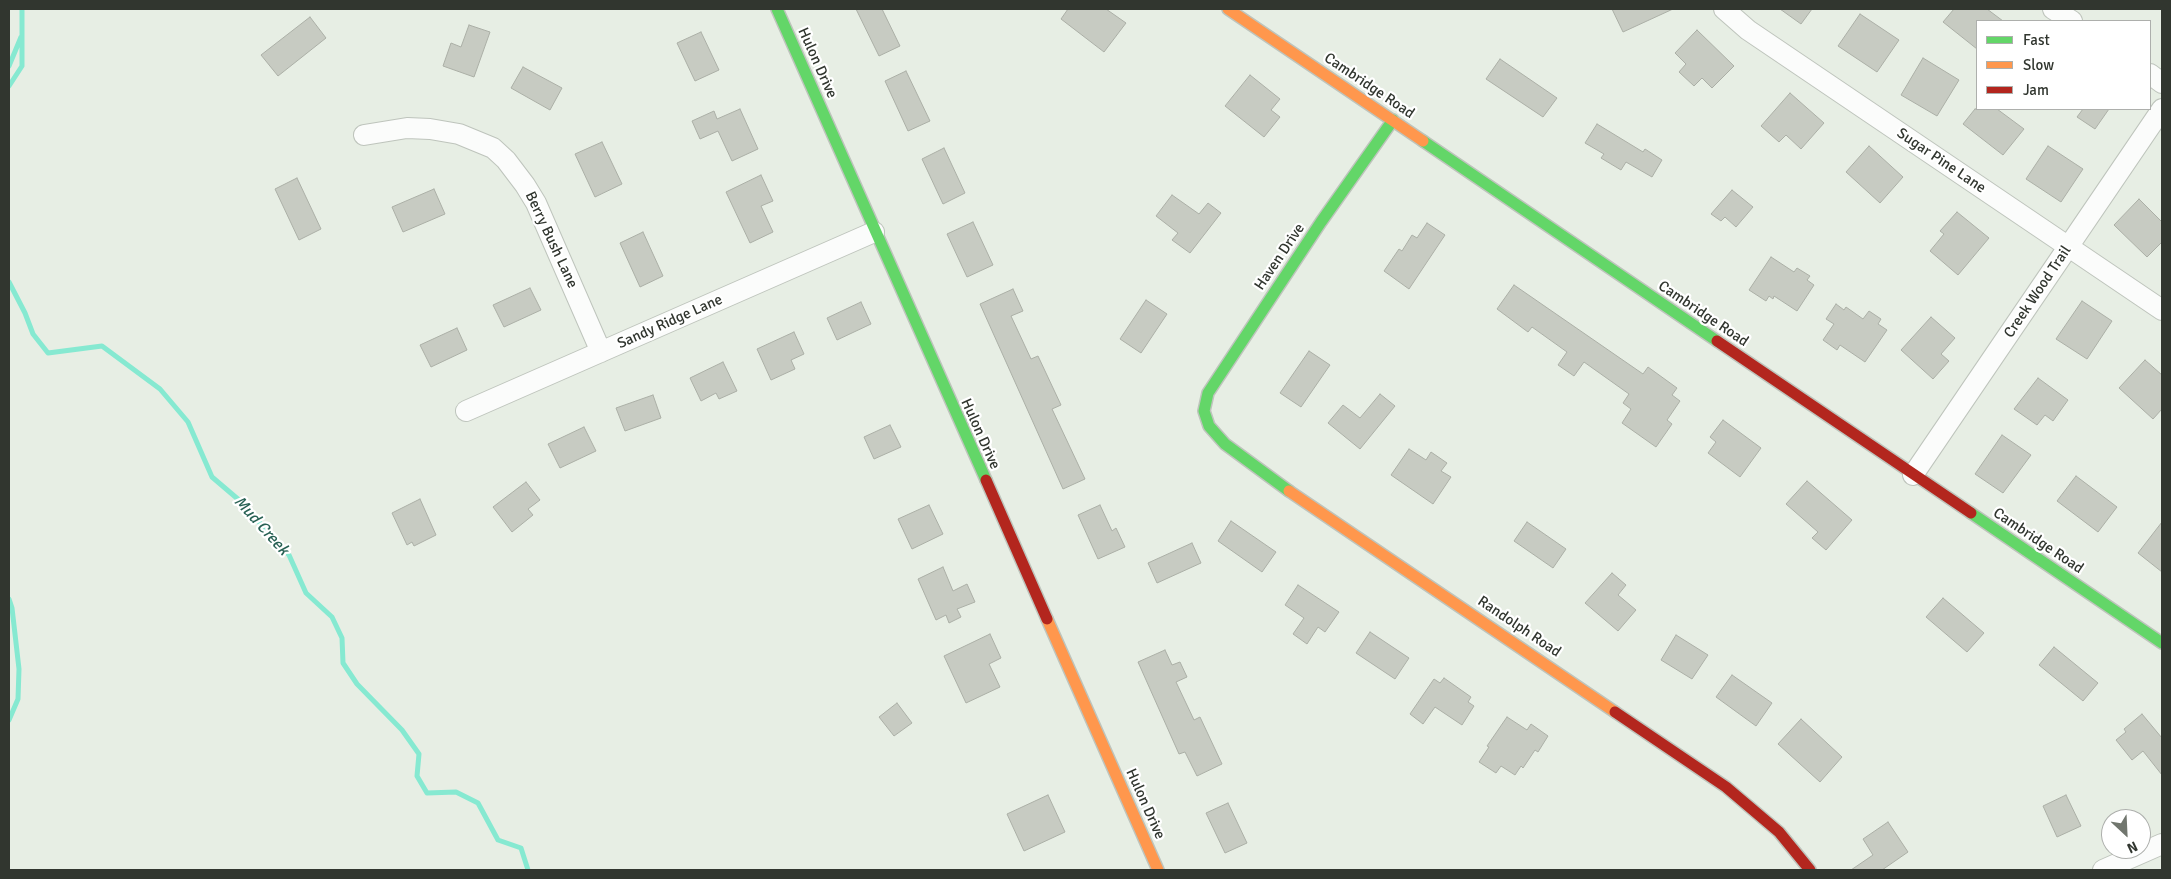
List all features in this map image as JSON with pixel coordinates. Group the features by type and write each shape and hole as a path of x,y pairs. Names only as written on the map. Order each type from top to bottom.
{"street":[{"name":"Hulon Drive","path":"777,9 874,232 1158,870"},
{"name":"Cambridge Road","path":"1228,9 2162,643"},
{"name":"Sugar Pine Lane","path":"1724,9 1748,30 2162,310"},
{"path":"2054,9 2070,20"},
{"path":"2151,75 2162,83"},
{"name":"Creek Wood Trail","path":"1913,475 2162,109"},
{"name":"Haven Drive","path":"1205,416 1205,404 1208,393 1232,355 1393,120"},
{"name":"Berry Bush Lane","path":"364,135 407,128 430,129 459,134 481,142 500,154 526,185 536,203 601,352"},
{"name":"Sandy Ridge Lane","path":"466,411 874,232"},
{"name":"Randolph Road","path":"1205,416 1216,436 1237,454 1726,787 1779,832 1810,870"},
{"path":"2103,870 2162,844"}],"building":[{"path":"856,9 882,9 900,46 879,56"},
{"path":"1068,9 1106,9 1126,23 1104,52 1061,19"},
{"path":"1612,9 1673,9 1623,32"},
{"path":"1780,9 1812,9 1801,24"},
{"path":"1954,9 1987,9 2002,20 1976,20 1976,48 1943,22"},
{"path":"1860,14 1899,40 1877,72 1838,46"},
{"path":"310,17 326,38 278,76 261,55"},
{"path":"469,25 490,32 474,77 443,66 451,43 461,47"},
{"path":"1697,30 1734,66 1712,88 1702,78 1694,86 1679,72 1686,64 1675,53"},
{"path":"701,32 719,70 695,81 677,43"},
{"path":"1923,58 1959,80 1937,116 1901,95"},
{"path":"1500,59 1557,98 1543,117 1486,79"},
{"path":"523,67 562,88 550,110 511,88"},
{"path":"906,71 930,121 908,131 885,81"},
{"path":"1250,75 1280,99 1271,110 1280,117 1264,137 1225,106"},
{"path":"1790,93 1824,123 1801,149 1786,135 1779,142 1761,126"},
{"path":"740,109 758,149 732,161 718,131 700,139 692,121 714,111 717,119"},
{"path":"1975,109 1998,110 2024,129 2003,155 1963,124"},
{"path":"2082,110 2108,110 2095,129 2077,117"},
{"path":"1597,124 1643,152 1645,149 1662,160 1652,177 1626,162 1621,170 1601,158 1604,154 1585,143"},
{"path":"602,142 622,184 595,197 575,154"},
{"path":"1869,146 1903,177 1880,203 1846,172"},
{"path":"2048,146 2083,169 2061,202 2026,179"},
{"path":"944,148 965,193 943,204 922,159"},
{"path":"761,175 773,201 761,206 773,232 750,243 726,192"},
{"path":"297,178 321,229 299,240 275,189"},
{"path":"434,189 445,214 403,232 392,207"},
{"path":"1732,190 1753,207 1736,227 1725,217 1721,221 1711,214"},
{"path":"1172,195 1199,214 1208,203 1221,213 1190,253 1172,240 1178,233 1156,216"},
{"path":"2139,199 2162,222 2162,242 2147,257 2114,225"},
{"path":"1957,212 1989,238 1958,275 1930,251 1944,234 1940,231"},
{"path":"973,222 993,265 967,277 947,234"},
{"path":"1427,223 1445,235 1409,289 1384,271 1399,249 1402,251 1412,235 1417,238"},
{"path":"643,232 663,276 640,287 620,243"},
{"path":"1771,257 1794,272 1797,268 1810,276 1807,280 1814,285 1797,311 1774,296 1773,299 1769,296 1766,301 1749,290"},
{"path":"1514,285 1643,374 1648,367 1677,388 1672,395 1680,401 1667,420 1672,424 1656,447 1622,423 1631,409 1623,403 1629,394 1584,362 1574,376 1558,365 1567,352 1532,327 1528,332 1497,309"},
{"path":"530,288 541,310 504,327 493,305"},
{"path":"1013,289 1023,311 1011,316 1031,359 1038,356 1061,405 1052,409 1085,479 1063,489 980,304"},
{"path":"1146,300 1167,314 1141,353 1120,339"},
{"path":"2082,301 2112,321 2087,359 2056,339"},
{"path":"861,302 871,324 837,340 827,318"},
{"path":"1836,304 1844,310 1846,307 1863,319 1869,311 1881,319 1878,324 1887,330 1865,362 1840,345 1837,350 1823,340 1834,324 1826,319"},
{"path":"1931,317 1955,338 1941,354 1949,361 1933,379 1901,350"},
{"path":"457,328 467,350 431,367 420,345"},
{"path":"794,332 804,354 791,360 795,369 771,380 757,349"},
{"path":"1309,351 1330,365 1301,407 1280,393"},
{"path":"2145,360 2162,375 2162,409 2153,419 2119,388"},
{"path":"723,362 737,391 719,399 716,393 701,401 690,378"},
{"path":"2038,378 2068,400 2053,421 2045,415 2037,425 2014,409"},
{"path":"1380,394 1395,406 1360,449 1328,423 1343,405 1360,418"},
{"path":"653,395 661,418 625,431 616,408"},
{"path":"1723,420 1761,448 1740,477 1708,453 1716,442 1710,437"},
{"path":"890,425 901,447 874,459 864,437"},
{"path":"584,427 596,451 560,468 548,444"},
{"path":"2002,435 2031,455 2003,493 1975,474"},
{"path":"1409,449 1426,460 1431,452 1447,463 1441,471 1451,477 1433,504 1391,475"},
{"path":"2076,476 2117,507 2098,532 2057,501"},
{"path":"1807,481 1852,520 1826,550 1812,538 1818,532 1786,504"},
{"path":"526,482 540,500 528,509 533,515 512,532 493,507"},
{"path":"420,499 436,535 414,546 412,542 407,545 392,513"},
{"path":"929,505 943,534 912,549 898,519"},
{"path":"1100,505 1112,531 1116,528 1125,547 1098,559 1078,515"},
{"path":"1231,521 1276,552 1262,572 1218,541"},
{"path":"1527,522 1566,549 1553,568 1514,541"},
{"path":"2162,522 2162,572 2138,553"},
{"path":"1192,543 1201,563 1157,583 1148,563"},
{"path":"943,567 953,591 967,584 975,602 957,609 961,617 949,623 946,615 936,620 918,579"},
{"path":"1612,573 1626,585 1618,595 1636,610 1618,631 1585,603"},
{"path":"1298,585 1339,612 1325,632 1318,627 1307,644 1293,634 1304,618 1285,605"},
{"path":"1943,598 1984,633 1967,652 1926,617"},
{"path":"1370,632 1409,658 1395,679 1356,653"},
{"path":"990,634 1001,658 989,664 1000,687 966,703 944,656"},
{"path":"1676,635 1708,655 1692,679 1661,660"},
{"path":"2054,647 2098,683 2083,701 2039,665"},
{"path":"1165,650 1172,665 1180,662 1187,677 1176,682 1194,720 1200,717 1222,764 1197,776 1185,752 1179,754 1138,662"},
{"path":"1732,675 1772,703 1756,726 1716,697"},
{"path":"1444,678 1471,697 1468,702 1474,706 1462,725 1435,707 1423,724 1410,714 1434,679 1440,683"},
{"path":"897,703 912,723 894,736 879,717"},
{"path":"2142,714 2162,738 2162,775 2143,751 2132,760 2116,740 2126,732 2124,729"},
{"path":"1507,717 1527,730 1531,724 1548,736 1538,752 1535,750 1523,768 1521,766 1515,775 1501,766 1496,773 1479,762 1489,747 1487,746"},
{"path":"1801,719 1842,757 1820,782 1778,744"},
{"path":"1048,795 1065,832 1024,851 1007,814"},
{"path":"2066,795 2081,826 2057,837 2043,806"},
{"path":"1228,803 1247,843 1225,853 1206,813"},
{"path":"1888,822 1908,852 1882,870 1851,870 1873,855 1863,839"}],"waterway":[{"name":"Mud Creek","path":"9,86 22,66 22,9"},
{"path":"9,66 21,37"},
{"name":"Mud Creek","path":"9,282 25,313 33,334 48,353 102,346 160,389 188,422 212,477 239,500 289,555 306,593 332,617 342,638 343,663 357,684 402,730 419,754 417,776 427,793 456,792 478,803 498,840 521,848 528,870"},
{"path":"9,599 12,608 19,669 18,699 9,720"}],"traffic: fast":[{"path":"777,9 986,480"},
{"path":"1289,491 1225,444 1209,426 1204,411 1208,393 1321,222 1393,120"},
{"path":"1423,141 1717,341"},
{"path":"1971,513 2162,643"}],"traffic: slow":[{"path":"1228,9 1423,141"},
{"path":"1289,491 1615,712"},
{"path":"1047,619 1158,870"}],"traffic: jam":[{"path":"1717,341 1971,513"},
{"path":"986,480 1047,619"},
{"path":"1615,712 1726,787 1779,832 1810,870"}]}
